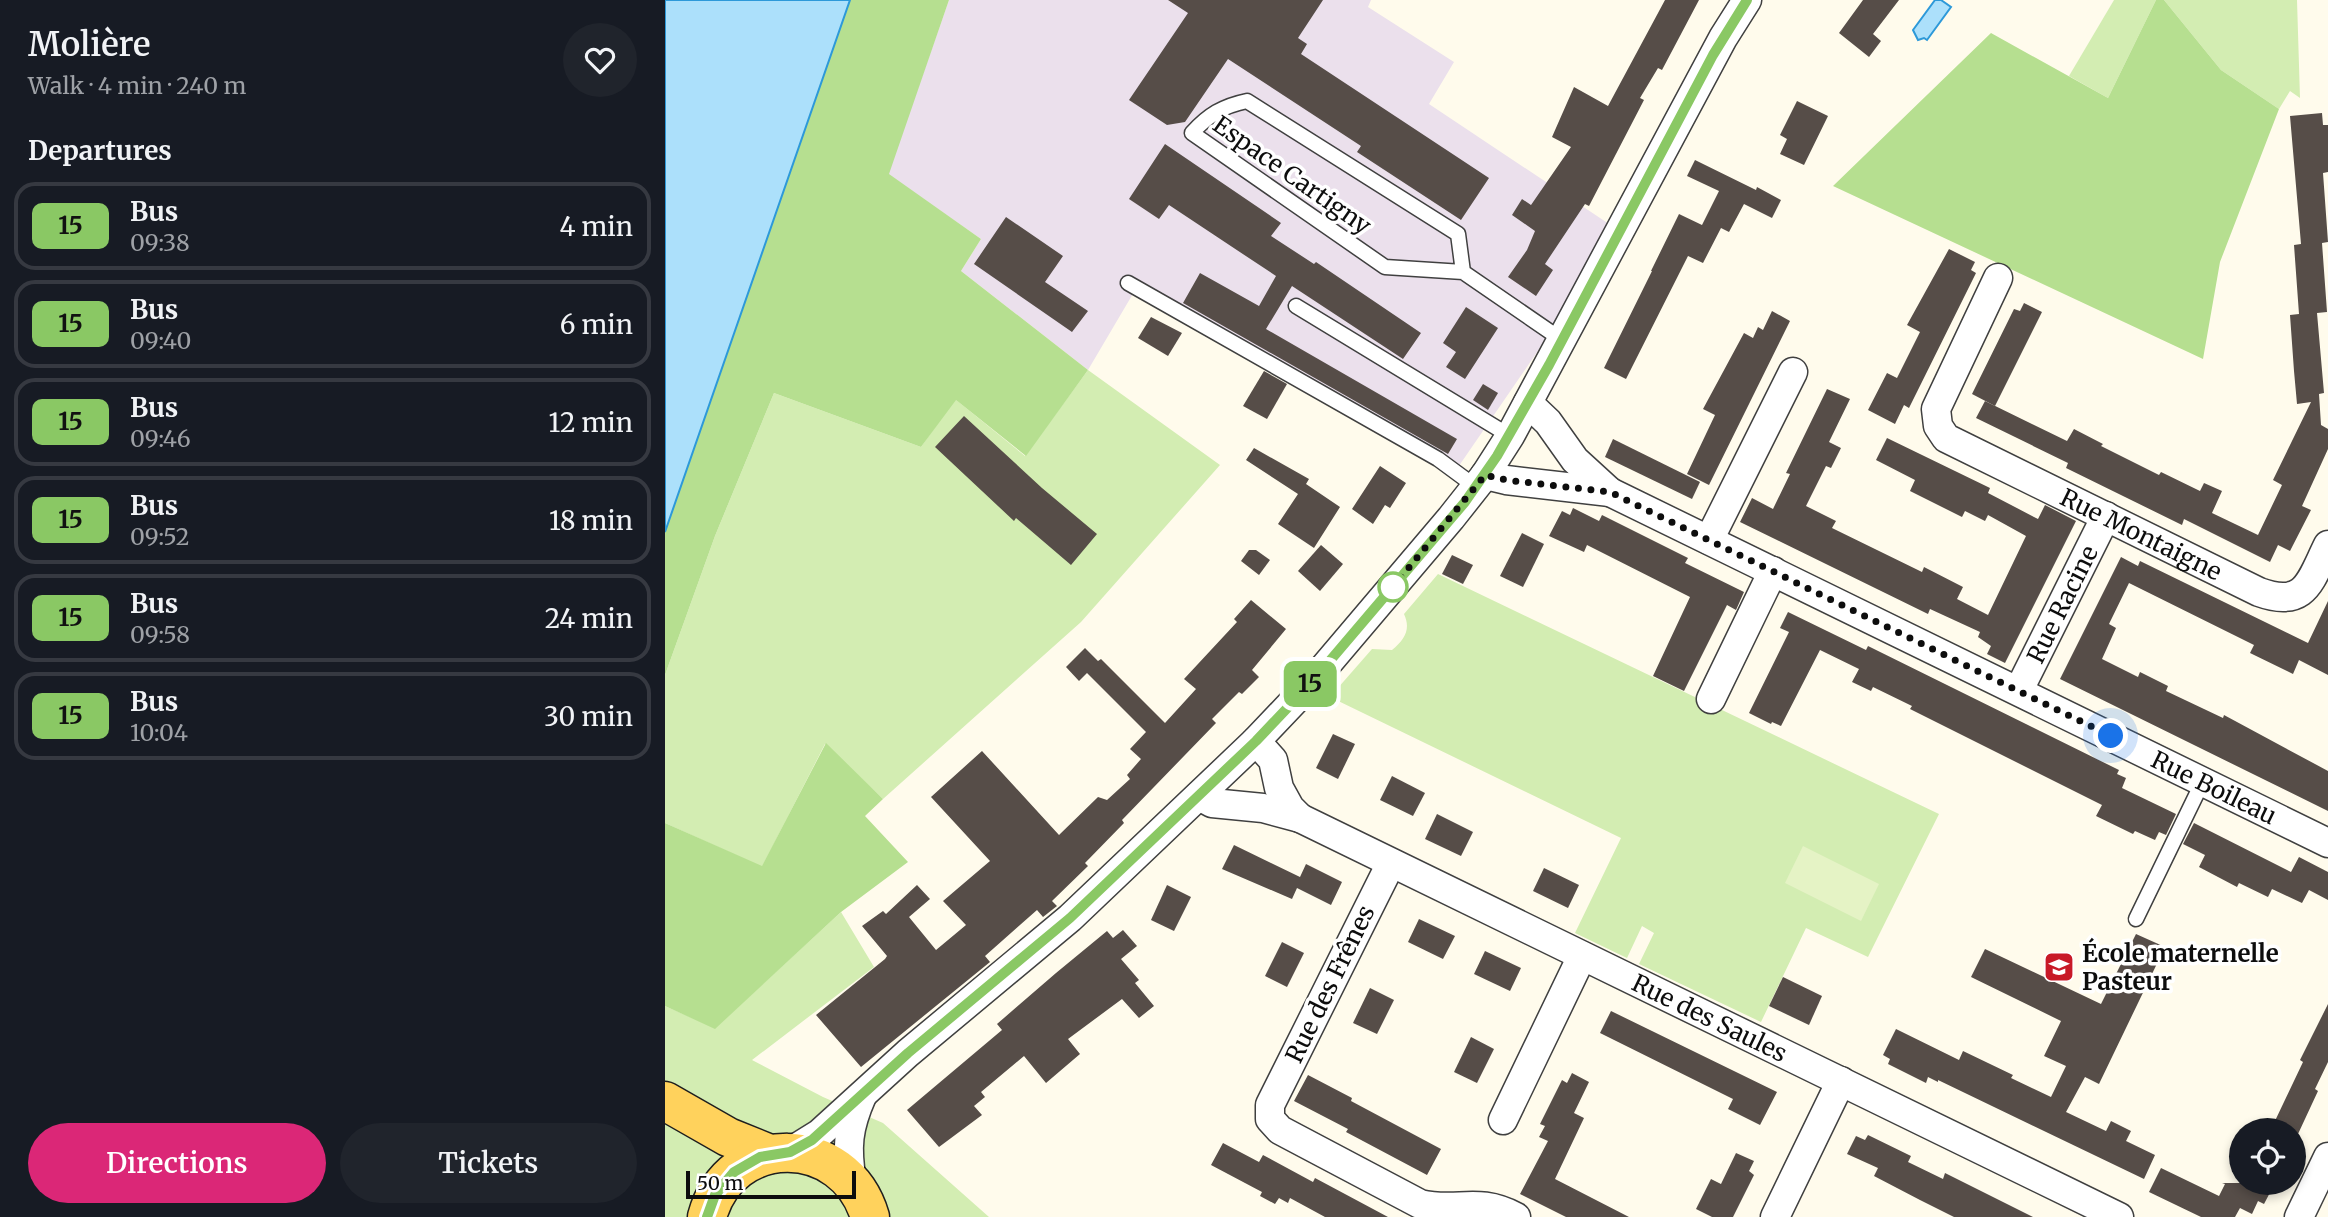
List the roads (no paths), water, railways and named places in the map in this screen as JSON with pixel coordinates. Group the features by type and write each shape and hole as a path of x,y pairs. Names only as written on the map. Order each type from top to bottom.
{"main road":[{"path":"671,1104 741,1143 780,1153 810,1155 829,1163 868,1205"},
{"path":"671,1104 696,1132 707,1154 711,1174 708,1211"},
{"path":"708,1211 720,1187 734,1172 751,1161 780,1153"}],"street":[{"path":"780,1153 812,1140 908,1053 1070,918 1199,796 1311,683 1481,481 1510,436 1713,55 1747,0"},
{"name":"Rue Montaigne","path":"1998,278 1936,409 1938,426 1946,438 2276,598 2292,597 2305,588 2328,545"},
{"path":"1709,540 1793,372"},
{"name":"Rue Boileau","path":"1528,403 1548,422 1575,460 1610,492 2328,843"},
{"name":"Rue Boileau","path":"1481,481 1506,480 1610,492"},
{"name":"Rue Racine","path":"2019,690 2106,516"},
{"path":"1711,699 1773,571"},
{"name":"Rue des Saules","path":"1256,741 1273,760 1279,788 1290,808 1300,818"},
{"name":"Rue des Saules","path":"1199,796 1212,803 1250,805 1300,818 1841,1081 2080,1208 2119,1217"},
{"name":"Rue des Frênes","path":"1391,863 1271,1105 1270,1119 1280,1130 1411,1200 1443,1207 1488,1205 1516,1217"},
{"path":"1503,1120 1582,956"},
{"path":"1776,1217 1841,1081"},
{"path":"864,1094 849,1136 848,1159 868,1205"},
{"path":"2299,1217 2328,1157"}],"lane":[{"name":"Espace Cartigny","path":"1247,101 1458,234 1463,272 1385,267 1192,133 1212,113 1231,104 1247,101"},
{"path":"1463,272 1562,340"},
{"path":"1128,283 1481,481"},
{"path":"1296,306 1510,436"},
{"path":"2136,919 2203,781"}],"water":[{"path":"665,0 850,0 665,532"},
{"path":"1935,0 1941,0 1951,7 1927,40 1918,40 1913,30"}],"place":[{"name":"École maternelle Pasteur","path":"2059,967"}]}
